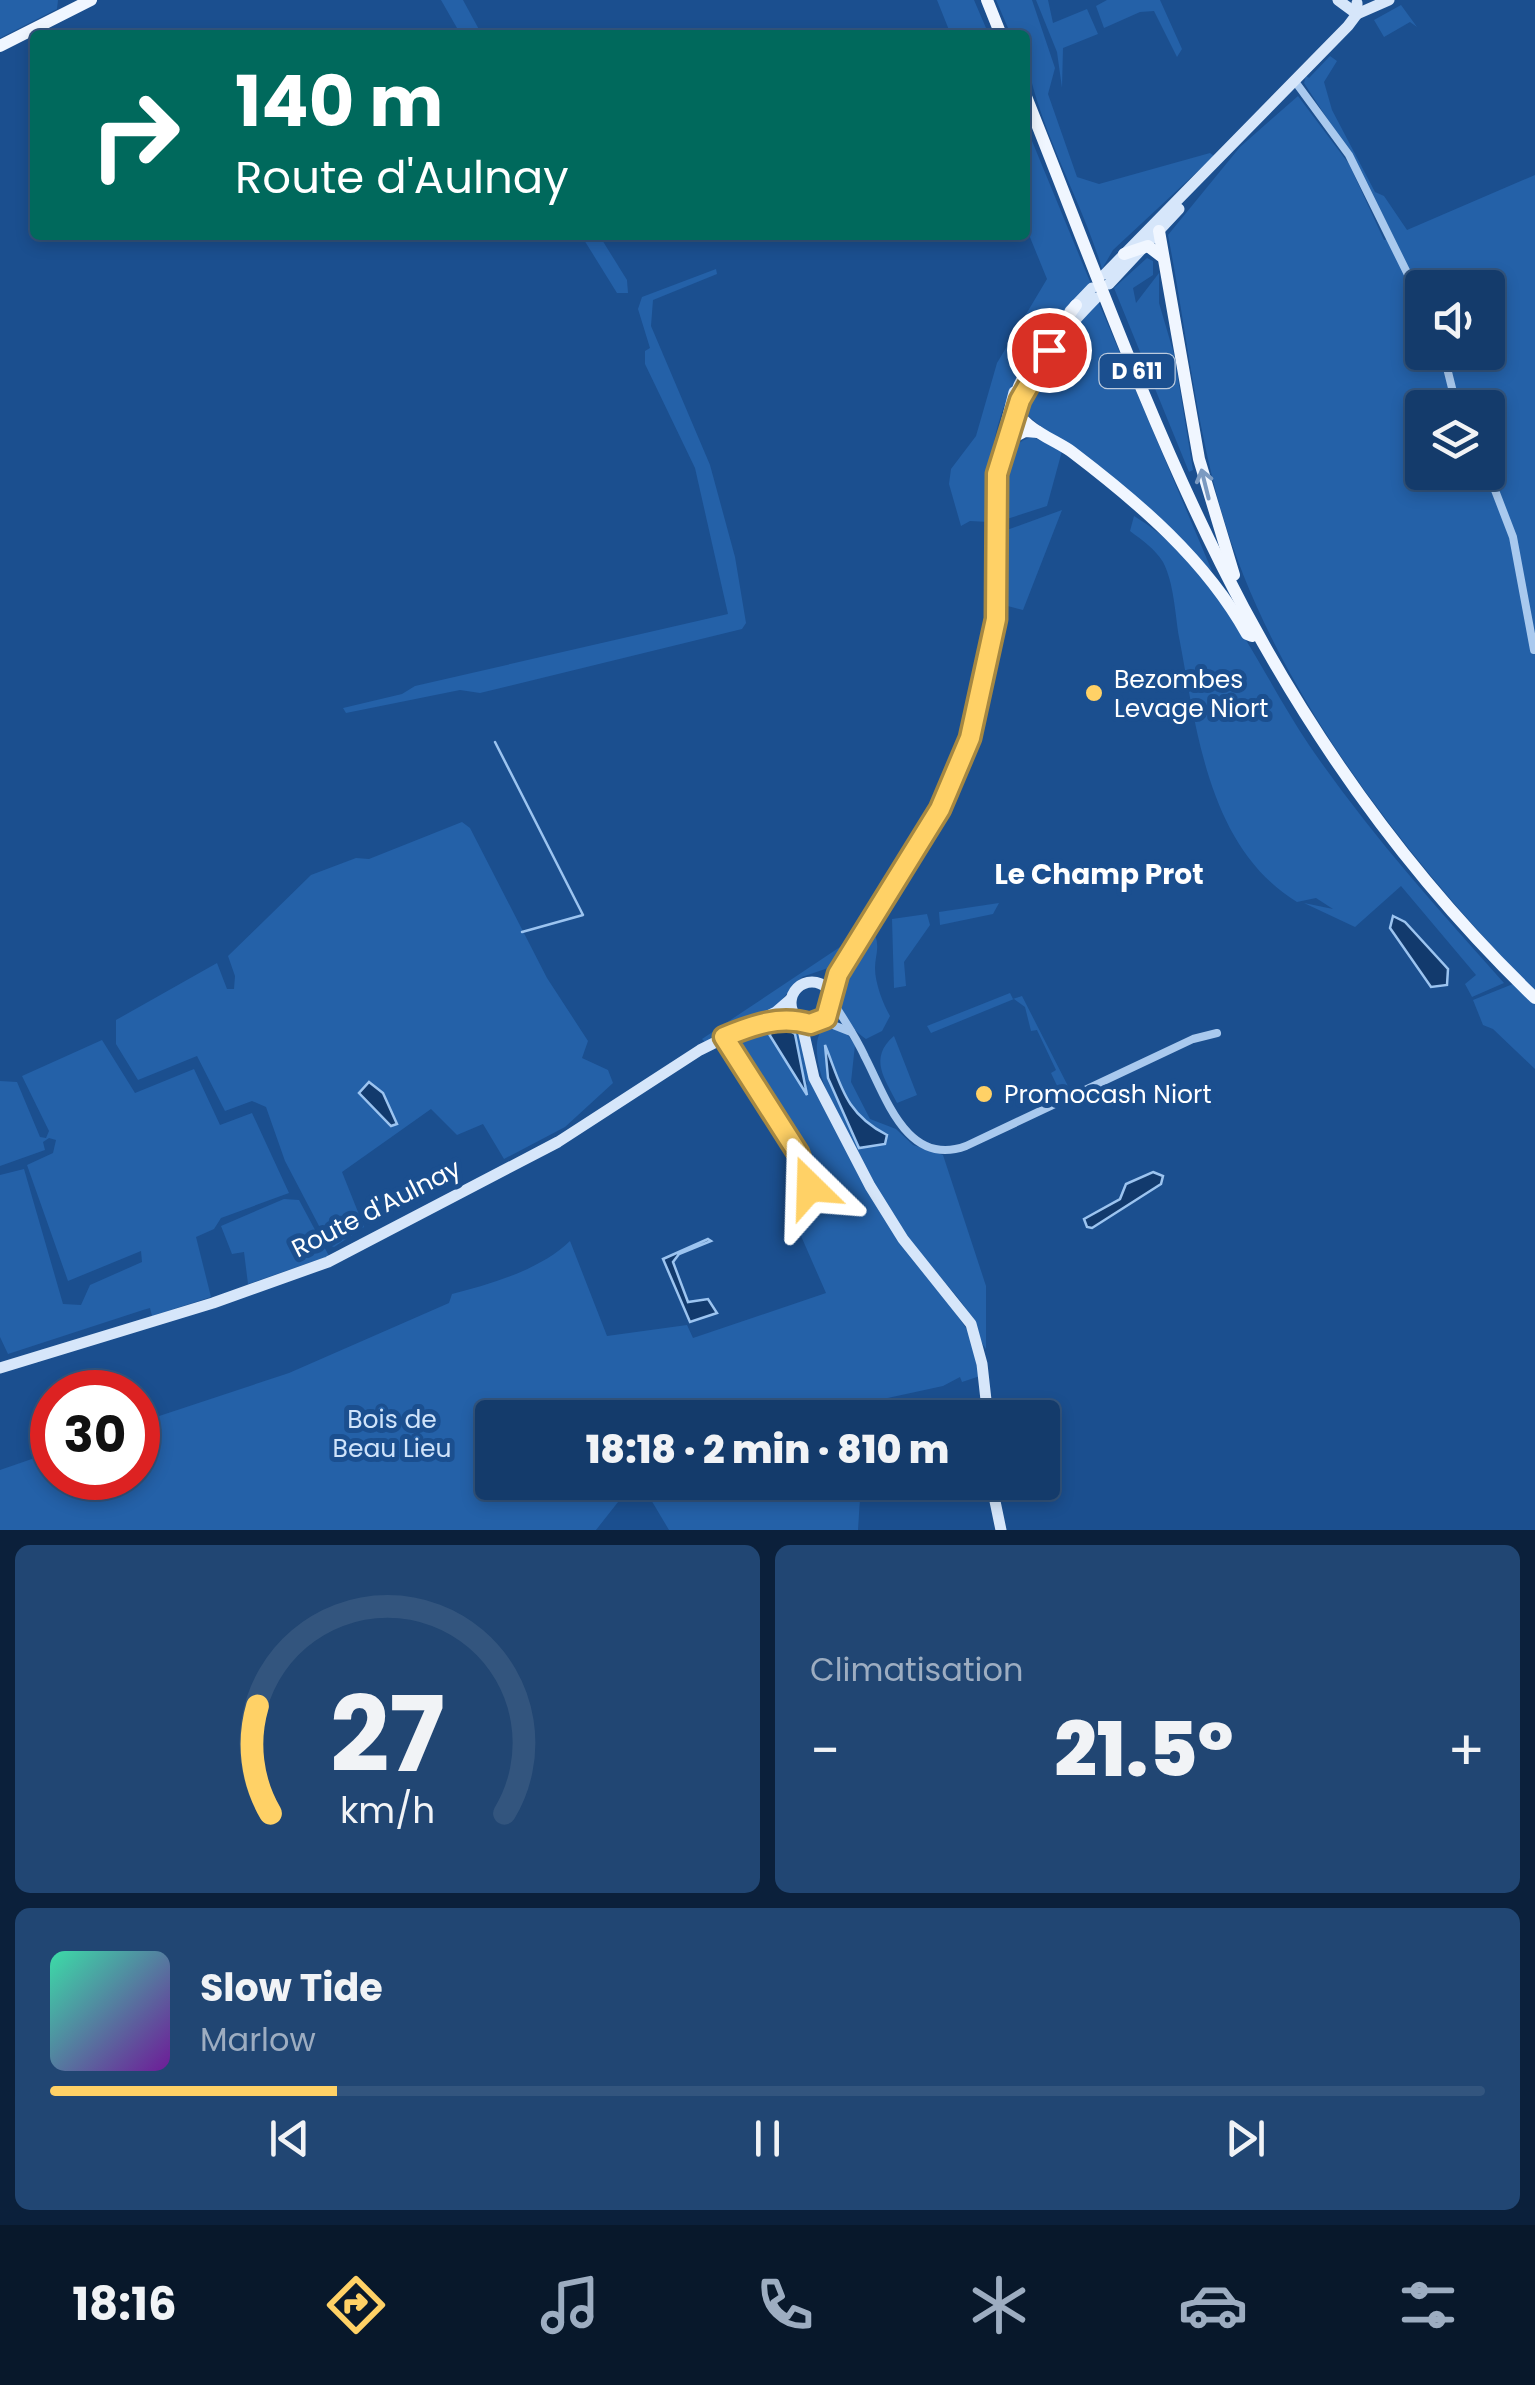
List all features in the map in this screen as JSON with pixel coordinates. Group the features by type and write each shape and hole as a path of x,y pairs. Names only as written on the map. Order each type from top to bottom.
{"main road":[{"path":"0,46 65,7 91,0"},
{"path":"982,0 996,30"},
{"name":"D 611","path":"1030,106 1174,463 1257,638"},
{"name":"D 611","path":"1030,121 1187,504 1257,638 1319,736 1378,818 1438,894 1535,1002"},
{"path":"1159,231 1206,490 1257,638"},
{"path":"1124,254 1144,246 1161,256"},
{"path":"1076,305 1030,369 1015,400 1016,409 1042,433 1088,464 1196,560 1222,591 1246,634 1257,638"},
{"path":"1008,440 1026,431 1042,433"}],"street":[{"path":"1203,178 1124,254 1107,279 1159,231 1203,178 1340,32 1348,8 1386,1"},
{"path":"1294,80 1349,156 1406,270"},
{"path":"810,1066 821,1022 846,960 951,787 974,727 992,649 997,474 1001,432 1013,394 1032,358 1076,305 1094,293 1049,350 1016,409 997,474"},
{"path":"1496,490 1509,521 1534,650"},
{"path":"846,960 816,982 798,986 791,999 810,1066 882,1207 971,1324 982,1364 986,1400"},
{"path":"816,982 833,999 901,1126 926,1146 948,1150 1193,1039 1216,1033"},
{"name":"Route d'Aulnay","path":"0,1368 314,1268 558,1142 791,999"},
{"path":"799,1020 821,1022 853,1034"},
{"name":"Route d'Aulnay","path":"746,1028 799,1020"},
{"path":"724,1037 805,1166 810,1187 802,1215"},
{"path":"995,1500 1001,1530"}],"green space":[{"path":"0,0 58,0 57,9 0,38"},
{"path":"441,0 463,0 479,30 458,30"},
{"path":"937,0 974,0 987,30 949,30"},
{"path":"996,0 1032,0 1055,68 1048,94 1077,177 1099,184 1210,153 1214,156 1113,250 1102,269 1034,91 1030,30 1009,30"},
{"path":"1036,0 1048,0 1053,23 1087,9 1098,34 1063,48 1062,88 1057,52"},
{"path":"1107,0 1160,0 1182,49 1177,57 1154,11 1140,12 1104,28 1096,6"},
{"path":"1401,5 1417,27 1410,22 1384,37 1374,20"},
{"path":"1330,56 1337,61 1324,82 1332,110 1375,192 1384,196 1407,230 1535,175 1535,1069 1493,1029 1483,1025 1473,1000 1523,980 1385,818 1304,698 1270,635 1242,570 1211,470 1168,235 1240,147 1298,96 1349,164 1384,240 1389,239 1358,166 1304,83 1306,76 1309,78"},
{"path":"1030,136 1091,284 1044,337 1011,390 993,450 989,522 970,521 961,526 949,484 951,469 976,436 997,363 1047,279 1030,237"},
{"path":"584,240 602,240 627,280 628,293 617,293"},
{"path":"1147,258 1153,261 1153,275 1133,288 1136,303 1159,273 1159,303 1174,354 1193,470 1189,472 1114,288"},
{"path":"716,269 717,274 653,300 651,326 710,465 735,557 746,623 742,629 480,693 460,690 346,713 343,708 402,694 415,686 728,614 695,468 645,364 645,351 650,348 638,309 642,297"},
{"path":"1098,301 1212,571 1026,414 1025,402 1039,372"},
{"path":"1033,437 1062,451 1047,506 1007,519 1002,496 1004,470 1014,448"},
{"path":"1062,510 1023,610 1004,605 1004,531"},
{"path":"1134,516 1164,537 1213,590 1331,777 1504,983 1472,997 1465,984 1476,975 1401,886 1355,927 1304,903 1333,909 1316,898 1297,902 1267,879 1244,851 1225,819 1201,748 1167,570 1156,553 1130,531"},
{"path":"462,822 470,828 547,978 588,1041 582,1058 608,1070 613,1083 565,1127 504,1159 483,1124 457,1135 431,1109 342,1172 364,1227 334,1247 329,1245 285,1161 266,1107 252,1101 225,1111 197,1056 138,1080 116,1044 116,1020 217,963 227,989 234,989 235,976 228,956 311,875 356,858 369,859"},
{"path":"886,886 856,939 828,968 802,977 776,1006 705,1042 702,1039 843,945"},
{"path":"999,903 993,914 940,925 939,912"},
{"path":"927,914 930,925 904,962 906,986 894,988 892,919"},
{"path":"875,935 876,980 890,1016 882,1031 866,1039 843,1014 841,987 854,961"},
{"path":"1010,993 1013,999 1022,996 1069,1088 1060,1092 1051,1073 1056,1070 1037,1030 1031,1031 1025,1007 1014,999 931,1033 927,1026"},
{"name":"Bois de Beau Lieu","path":"787,1022 800,1029 810,1079 868,1190 971,1335 980,1376 962,1382 960,1377 943,1386 883,1400 475,1400 475,1500 620,1500 596,1530 0,1530 0,1470 30,1460 30,1500 160,1500 160,1416 289,1373 449,1303 452,1294 530,1268 570,1241 607,1336 687,1325 693,1338 826,1293 801,1236 813,1209 814,1183 807,1159 746,1065 736,1041","holes":["769,1034 795,1034 798,1059 808,1086"]},
{"path":"826,1026 847,1034 855,1045 851,1082 870,1119 896,1129 913,1145 943,1155 986,1286 986,1349 962,1303 900,1227 845,1134 819,1067 817,1042"},
{"path":"894,1036 917,1095 897,1103 880,1061 886,1044"},
{"path":"102,1040 135,1093 194,1069 220,1125 252,1113 289,1193 221,1218 214,1229 196,1237 211,1297 152,1316 150,1308 8,1354 0,1337 0,1175 24,1169 63,1304 81,1305 90,1285 142,1262 141,1251 68,1281 27,1165 53,1153 56,1140 49,1138 43,1142 45,1150 0,1166 0,1081 17,1082 40,1137 46,1138 49,1131 22,1076"},
{"path":"284,1199 299,1200 329,1256 248,1284 244,1252 232,1254 221,1226"},
{"path":"651,1500 860,1500 858,1530 669,1530"}],"shaded area":[{"path":"1393,916 1405,922 1448,969 1447,985 1431,987 1390,928"},
{"path":"784,1027 795,1034 807,1095 769,1034"},
{"path":"825,1045 846,1096 861,1117 887,1135 885,1144 859,1148 828,1078"},
{"path":"369,1082 383,1093 397,1124 391,1126 359,1093"},
{"path":"1153,1172 1163,1176 1161,1184 1092,1228 1087,1227 1084,1219 1120,1199 1126,1184"},
{"path":"711,1241 679,1254 673,1262 688,1302 708,1299 717,1313 690,1322 663,1259"}],"waterway":[{"path":"495,742 583,915 522,932"}],"place":[{"name":"Bezombes Levage Niort","path":"1094,693"},
{"name":"Promocash Niort","path":"984,1094"}],"district":[{"name":"Le Champ Prot","path":"1099,874"}],"route":[{"path":"810,1187 798,1153 724,1037 779,1020 798,1019 810,1024 826,1018 832,1011 838,974 882,908 951,787 977,716 992,649 997,585 997,474 1020,400 1049,350"}]}
